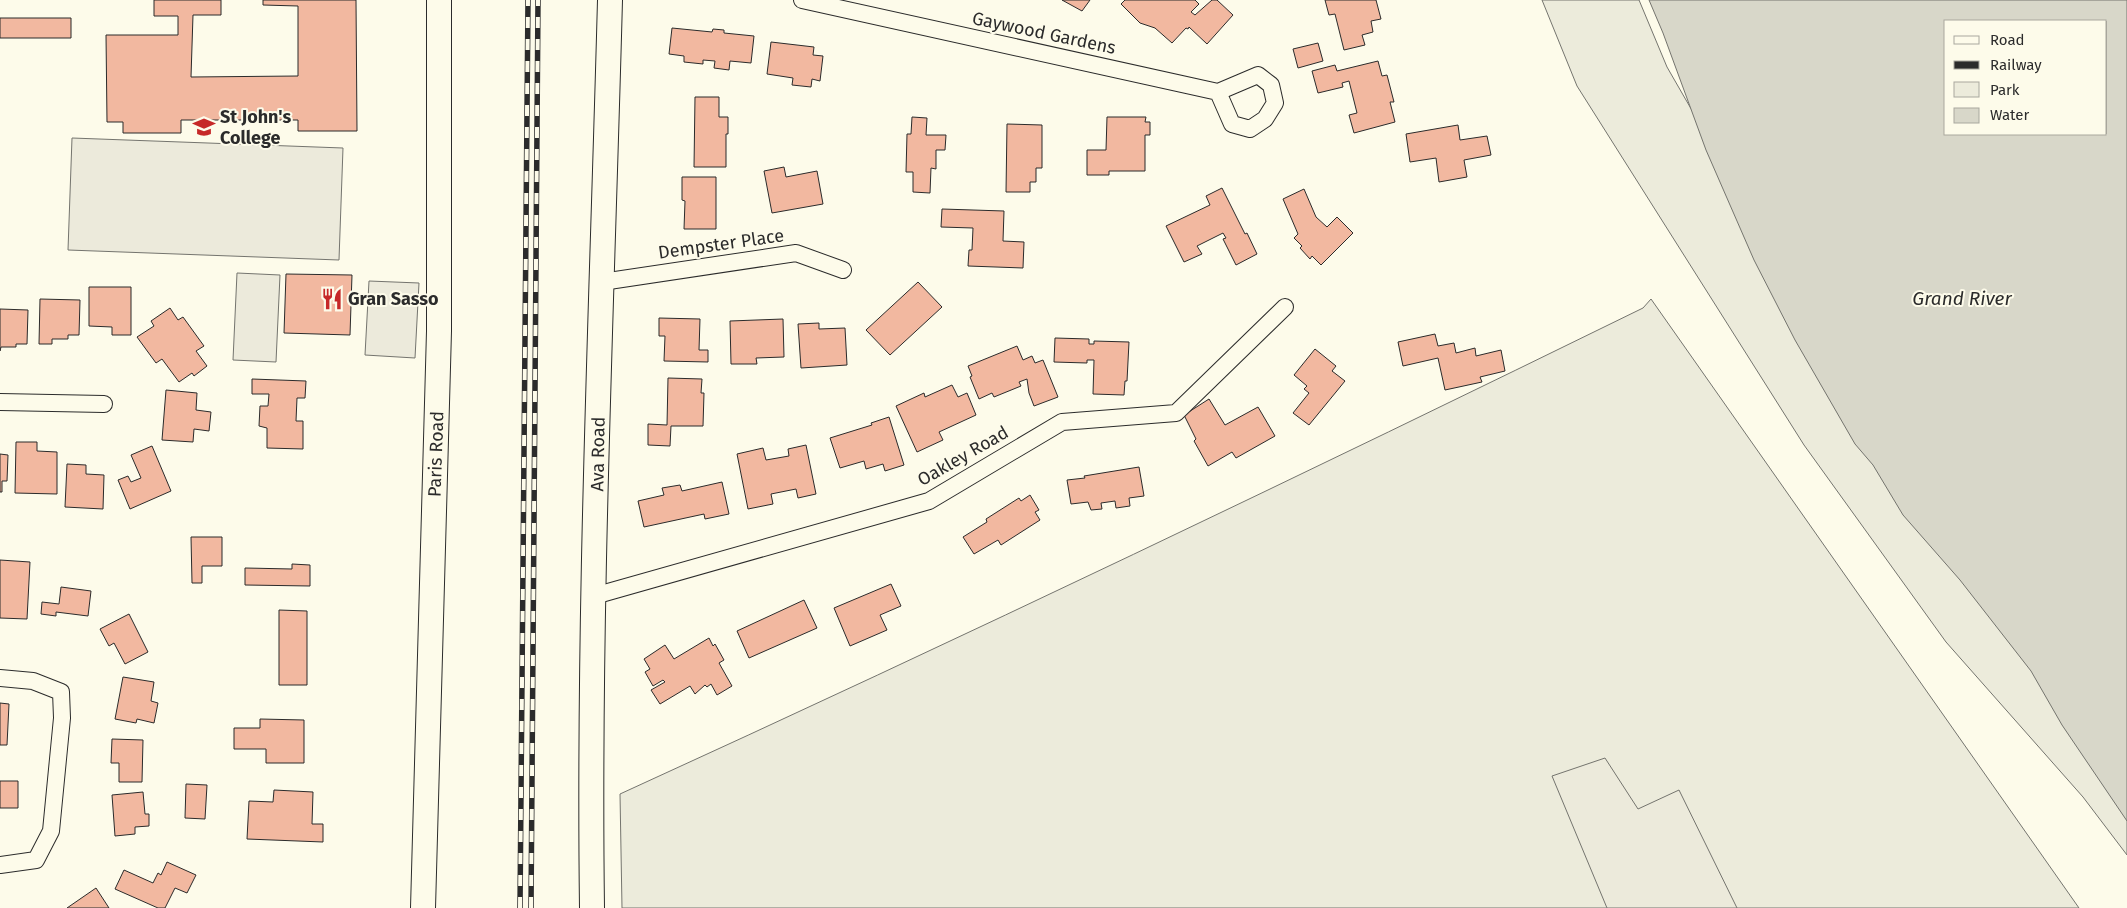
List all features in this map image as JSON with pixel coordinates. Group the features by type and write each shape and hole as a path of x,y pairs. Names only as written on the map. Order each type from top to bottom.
{"street":[{"name":"Paris Road","path":"423,908 439,331 439,0"},
{"name":"Ava Road","path":"592,908 591,804 594,596 610,0"},
{"name":"Gaywood Gardens","path":"802,0 1218,92"},
{"name":"Dempster Place","path":"602,282 796,253 843,270"},
{"name":"Oakley Road","path":"594,596 928,501 1062,422 1176,413 1285,307"},
{"path":"0,402 104,404"},
{"path":"0,678 33,681 61,692 62,718 50,831 36,860 0,864"}],"green space":[{"path":"1542,0 1639,0 1667,67 1815,324 2127,799 2127,855 2083,797 1946,642 1804,445 1577,86"},
{"path":"1651,299 2079,908 622,908 620,794 1005,615 1261,493 1643,308"}],"shaded area":[{"path":"72,138 343,148 339,260 68,250"},
{"path":"237,273 280,275 276,362 233,360"},
{"path":"369,281 419,283 415,358 365,355"},
{"path":"1605,758 1638,809 1679,790 1737,908 1607,908 1552,776"}],"water":[{"name":"Grand River","path":"1649,0 2127,0 2127,821 2062,725 2031,671 1960,580 1903,515 1873,465 1855,444 1795,340 1754,260 1706,150"}],"building":[{"path":"154,0 221,0 221,15 193,15 191,77 298,76 298,6 263,5 263,0 356,0 357,131 298,131 298,120 181,120 181,133 123,133 123,122 107,122 106,35 178,35 178,16 154,16"},
{"path":"1062,0 1090,0 1082,11"},
{"path":"1125,0 1195,0 1199,4 1191,12 1195,15 1212,0 1217,0 1233,15 1207,44 1189,27 1172,43 1155,28 1140,23 1121,4"},
{"path":"1325,0 1376,0 1381,19 1371,21 1373,32 1362,35 1365,45 1344,50 1335,14 1329,15"},
{"path":"0,18 71,18 71,38 0,38"},
{"path":"672,28 712,32 713,29 724,30 724,33 754,36 751,63 730,61 729,70 714,68 715,61 703,60 703,64 684,62 684,56 669,54"},
{"path":"771,42 814,47 813,55 823,56 820,81 812,79 811,87 792,85 793,78 767,74"},
{"path":"1318,43 1323,61 1298,68 1293,49"},
{"path":"1378,61 1382,76 1387,75 1394,102 1390,102 1395,122 1354,133 1349,115 1357,113 1349,81 1342,83 1343,87 1318,93 1312,71 1335,65 1337,71"},
{"path":"695,97 719,97 719,117 728,117 726,167 694,167"},
{"path":"912,117 927,118 926,135 946,135 945,150 936,150 936,169 931,168 930,193 913,192 913,172 906,172 907,134 911,134"},
{"path":"1107,117 1146,117 1145,122 1150,122 1150,135 1145,135 1145,171 1109,171 1109,175 1087,175 1087,150 1106,150"},
{"path":"1007,124 1042,125 1042,168 1036,168 1036,182 1030,182 1030,192 1006,192"},
{"path":"1458,125 1460,140 1487,136 1491,155 1464,160 1467,177 1439,182 1436,158 1410,162 1406,134"},
{"path":"784,167 786,177 817,171 823,204 772,213 764,171"},
{"path":"682,177 716,177 716,229 684,229 685,201 682,200"},
{"path":"1222,188 1257,254 1236,265 1223,239 1226,238 1223,233 1197,246 1202,254 1184,262 1166,226 1210,205 1206,196"},
{"path":"1304,189 1316,217 1327,227 1337,217 1353,233 1321,265 1312,256 1310,259 1300,248 1302,246 1294,238 1298,234 1283,199"},
{"path":"942,209 1004,211 1003,241 1024,242 1023,268 968,266 969,250 972,250 973,228 941,227"},
{"path":"286,274 352,275 350,335 284,333"},
{"path":"918,282 942,307 890,355 866,330"},
{"path":"89,287 131,287 131,335 112,335 112,327 89,326"},
{"path":"40,299 80,300 79,335 68,335 68,339 52,339 52,344 39,344"},
{"path":"170,308 178,320 183,317 204,346 196,351 207,366 194,376 192,373 179,382 162,359 156,363 137,337 154,326 151,321"},
{"path":"0,309 28,310 27,344 16,344 16,347 1,347 0,351"},
{"path":"659,318 700,319 699,350 708,350 708,362 664,361 665,336 659,336"},
{"path":"783,319 784,357 756,358 757,364 731,364 730,321"},
{"path":"819,323 819,329 845,328 847,365 801,368 798,324"},
{"path":"1435,334 1438,346 1454,343 1456,353 1475,348 1476,356 1501,350 1505,371 1480,377 1482,382 1445,390 1438,358 1403,366 1398,342"},
{"path":"1055,338 1089,339 1089,344 1094,344 1094,341 1129,342 1127,381 1125,381 1124,395 1093,394 1094,360 1087,360 1087,363 1054,362"},
{"path":"1017,346 1023,360 1032,356 1035,363 1043,360 1058,397 1034,406 1029,393 1027,379 1019,382 1021,386 994,397 992,393 979,399 970,377 972,376 968,366"},
{"path":"1315,349 1336,366 1332,371 1345,381 1309,425 1293,413 1309,393 1304,389 1307,386 1294,375"},
{"path":"668,378 702,379 701,393 704,393 703,426 671,426 670,446 648,445 648,424 667,425"},
{"path":"252,379 306,381 305,398 297,398 296,421 303,421 303,449 267,448 267,428 259,426 260,406 268,406 269,394 252,394"},
{"path":"952,385 958,397 967,393 976,415 939,432 943,440 917,452 896,406 924,393 925,397"},
{"path":"166,390 197,393 196,410 211,412 209,431 194,429 193,442 162,440"},
{"path":"1209,399 1225,425 1258,407 1275,436 1236,458 1232,452 1208,466 1194,441 1196,439 1184,415"},
{"path":"889,417 904,465 885,471 883,464 866,469 864,461 840,468 830,438 872,425 871,423"},
{"path":"16,442 37,442 37,451 57,452 57,494 15,493"},
{"path":"806,445 816,494 798,498 796,489 771,494 773,504 748,509 737,454 763,448 766,460 789,456 788,449"},
{"path":"152,446 171,491 130,509 118,480 128,476 131,482 141,478 131,455"},
{"path":"0,454 8,455 7,481 2,481 2,492 0,492"},
{"path":"67,464 86,465 86,474 104,475 103,509 65,507"},
{"path":"1139,467 1144,496 1129,498 1130,506 1116,508 1115,501 1101,503 1102,509 1091,510 1088,502 1071,504 1067,480"},
{"path":"722,482 729,514 705,519 704,514 644,527 638,501 664,495 662,488 680,485 682,491"},
{"path":"1030,495 1039,510 1035,512 1040,520 1001,545 998,540 974,554 963,537 987,522 986,519 1019,498 1021,501"},
{"path":"191,537 222,537 222,566 202,566 202,583 192,583"},
{"path":"0,560 30,562 27,619 0,618"},
{"path":"292,564 310,565 310,586 245,585 245,568 292,569"},
{"path":"891,584 901,606 880,615 887,630 850,646 834,608"},
{"path":"61,587 91,591 88,616 56,612 56,616 41,614 42,602 59,604"},
{"path":"804,600 817,628 749,658 737,631"},
{"path":"279,610 307,611 307,685 279,685"},
{"path":"129,614 148,652 125,664 114,643 109,646 100,629"},
{"path":"709,638 713,646 715,644 724,660 719,663 732,686 717,695 711,684 707,687 705,685 695,694 690,686 660,704 651,690 665,682 663,680 653,686 645,672 650,669 644,659 665,645 674,659"},
{"path":"123,677 154,682 151,701 158,703 154,723 137,719 136,723 115,719"},
{"path":"0,703 9,704 7,745 0,745"},
{"path":"260,719 304,720 304,763 266,763 266,749 234,749 234,728 260,728"},
{"path":"112,739 143,740 142,782 119,782 119,763 111,763"},
{"path":"0,781 18,781 18,808 0,808"},
{"path":"186,784 207,785 205,819 185,818"},
{"path":"274,790 313,792 312,824 323,824 323,842 247,839 249,801 273,802"},
{"path":"143,792 145,814 149,814 149,826 135,827 135,834 115,836 112,795"},
{"path":"167,862 196,875 187,893 175,888 165,908 158,908 115,889 124,870 153,883 158,873 161,875"},
{"path":"96,888 109,908 67,908"}],"railway":[{"path":"520,908 528,0"},
{"path":"531,908 538,0"}],"place":[{"name":"St John's College","path":"204,127"},
{"name":"Gran Sasso","path":"332,299"}]}
